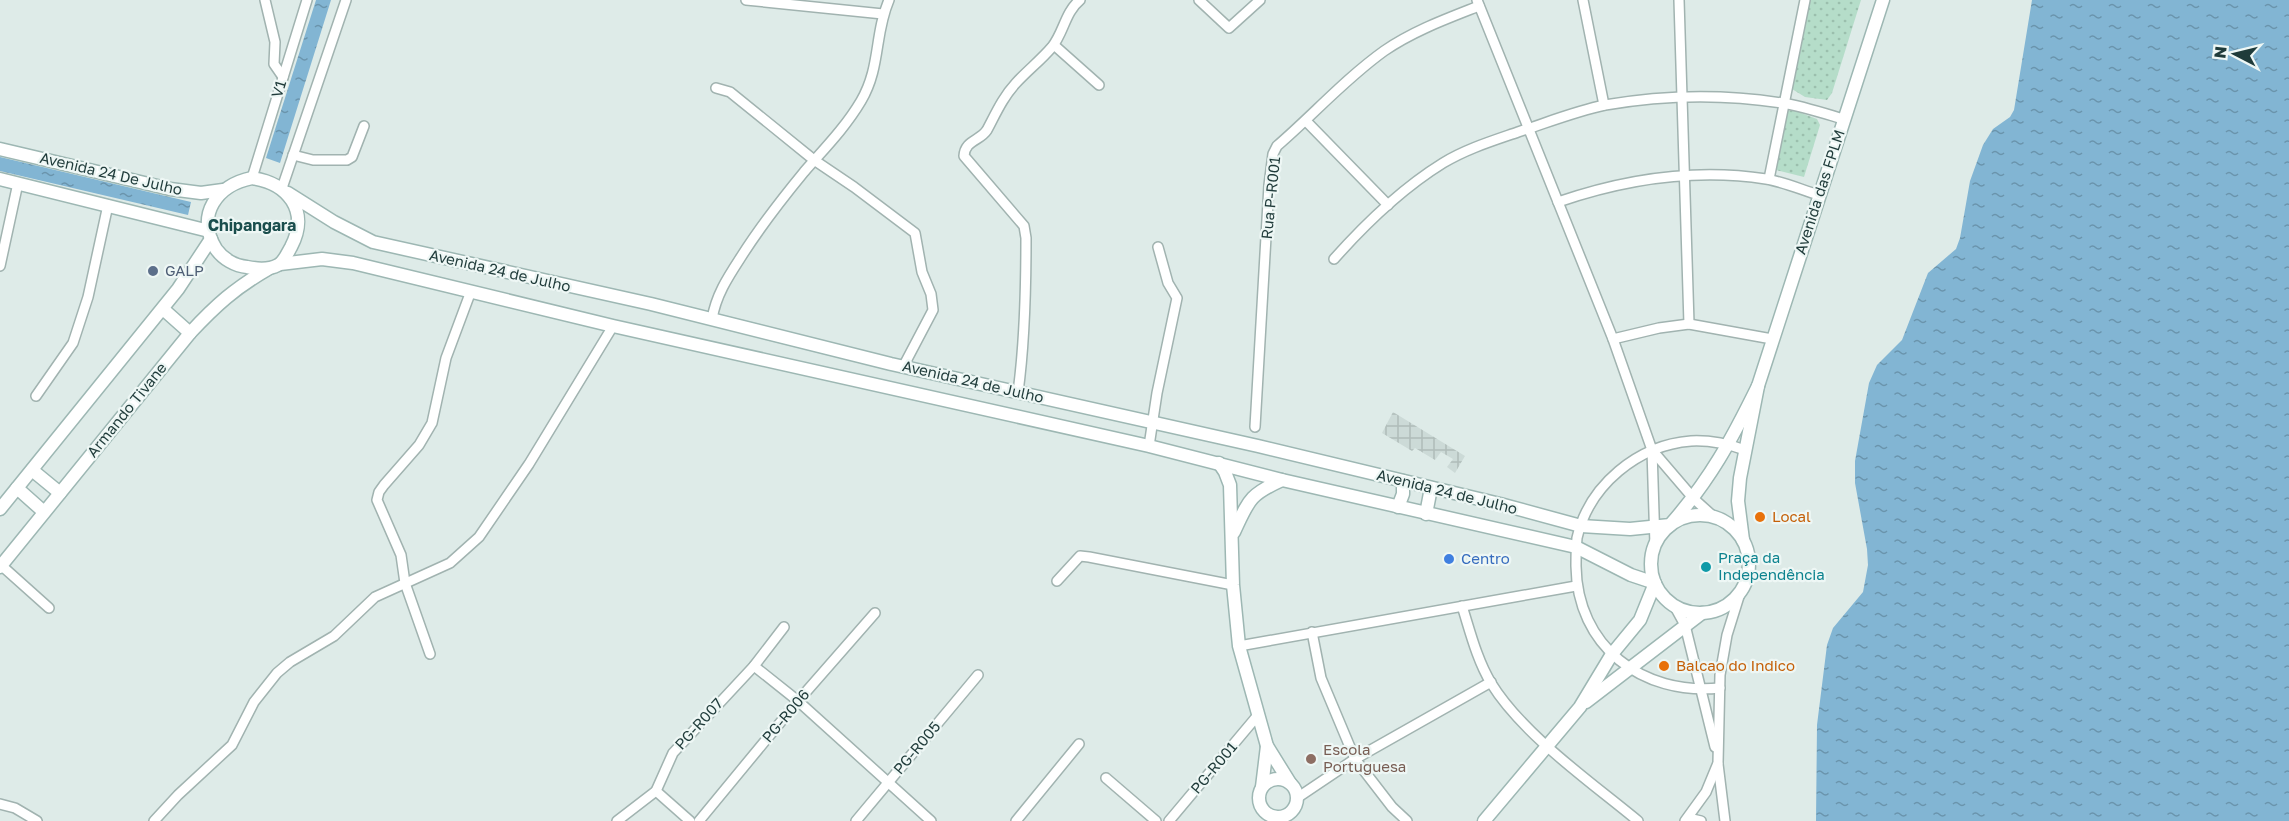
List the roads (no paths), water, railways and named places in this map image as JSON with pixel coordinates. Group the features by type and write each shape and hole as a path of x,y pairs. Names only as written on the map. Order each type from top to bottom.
{"street":[{"path":"265,0 275,42 274,64 283,78"},
{"name":"V1","path":"252,178 307,0"},
{"path":"285,191 293,155 346,0"},
{"path":"746,0 883,14"},
{"path":"712,319 717,295 753,239 774,208 846,124 870,83 876,64 877,43 883,14 889,0"},
{"path":"1018,392 1025,322 1026,238 1024,226 964,156 964,149 985,133 1002,100 1054,45 1071,7 1080,0"},
{"path":"1199,0 1229,28 1260,0"},
{"path":"1583,0 1604,105"},
{"path":"1679,0 1689,324"},
{"path":"1769,179 1805,0"},
{"name":"Avenida das FPLM","path":"1743,540 1738,501 1745,450 1758,386 1883,0"},
{"path":"1478,3 1613,339 1652,450 1655,545"},
{"name":"Rua P-R001","path":"1255,427 1269,185 1273,154 1277,146 1335,92 1384,51 1410,35 1478,3"},
{"path":"1054,45 1099,85"},
{"path":"716,88 730,92 814,160 915,233 922,272 931,294 933,310 886,386"},
{"path":"1334,259 1358,232 1413,183 1459,154 1527,129 1604,105 1681,97 1735,98 1784,103 1843,119"},
{"path":"1306,121 1388,205"},
{"path":"293,155 313,160 352,158 364,126"},
{"name":"Avenida 24 De Julho","path":"0,149 170,189 201,193 223,190"},
{"path":"1558,202 1621,184 1685,174 1724,174 1769,179 1819,195"},
{"path":"252,178 268,180 285,191 297,215 298,227 295,239 274,266 240,267 228,261 218,251 210,235 208,217 213,203 223,190 236,181 252,178"},
{"name":"Avenida 24 De Julho","path":"0,179 108,205 210,235"},
{"path":"0,266 18,183"},
{"name":"Avenida 24 de Julho","path":"285,191 334,222 373,242 712,319 870,359 1247,444 1500,504 1581,526 1620,528 1670,525"},
{"path":"36,396 73,343 88,297 108,205"},
{"path":"0,509 163,309 194,267 210,235"},
{"path":"1149,446 1178,298 1168,283 1158,247"},
{"name":"Avenida 24 de Julho","path":"274,266 322,259 353,263 613,326 1123,440 1282,480 1576,547 1630,575 1655,583"},
{"name":"Armando Tivane","path":"1,566 190,333 215,306 237,287 274,266"},
{"path":"430,654 405,583 401,555 377,500 379,492 419,445 432,423 446,358 471,291"},
{"path":"163,309 190,333"},
{"path":"1613,339 1659,328 1689,324 1772,339"},
{"path":"154,821 178,795 232,745 254,702 277,673 290,662 334,636 375,597 450,563 479,537 529,465 613,326"},
{"path":"865,381 870,359"},
{"name":"Avenida das FPLM","path":"1670,525 1694,499 1729,445 1758,386"},
{"path":"1123,440 1128,418"},
{"path":"1720,688 1702,690 1677,688 1648,679 1629,669 1612,654 1595,634 1582,607 1576,586 1576,547 1581,526 1603,485 1631,461 1652,450 1693,441 1729,445 1745,450"},
{"path":"1652,450 1694,499 1714,517 1735,530 1743,540 1748,552 1747,578 1727,635 1720,688 1718,763 1706,792 1687,820"},
{"path":"1219,463 1230,485 1233,585 1239,645 1267,746 1297,798"},
{"path":"32,470 60,493"},
{"path":"1232,536 1249,500 1262,489 1282,480"},
{"path":"1398,507 1403,494 1403,481"},
{"path":"17,488 44,512"},
{"path":"1426,514 1431,488"},
{"path":"1714,517 1691,516 1670,525 1661,534 1652,558 1655,583 1674,605 1687,611 1702,613 1718,610 1731,602 1741,590"},
{"path":"1057,581 1080,556 1233,585"},
{"path":"1,566 49,608"},
{"path":"1484,821 1581,707 1612,654 1640,620 1655,583"},
{"path":"1239,645 1576,586"},
{"path":"1674,605 1684,625 1702,690 1718,763 1725,821"},
{"path":"1462,606 1473,643 1491,682 1514,713 1548,745 1638,821"},
{"name":"PG-R006","path":"699,821 798,701 875,613"},
{"path":"1581,707 1702,613"},
{"name":"PG-R007","path":"617,821 656,791 673,753 754,666 784,627"},
{"path":"1312,632 1321,678 1355,759 1392,807 1407,821"},
{"path":"754,666 798,701 931,821"},
{"name":"PG-R005","path":"856,821 978,675"},
{"path":"1259,805 1263,811 1273,817 1283,818 1294,808 1297,798 1355,759 1491,682"},
{"name":"PG-R001","path":"1170,821 1258,715"},
{"path":"1016,821 1079,744"},
{"path":"1255,821 1267,746"},
{"path":"1106,778 1155,821"},
{"path":"1262,787 1266,782 1279,779 1290,783"},
{"path":"656,791 690,821"},
{"path":"0,804 15,808 37,821"},
{"path":"1687,820 1701,821"}],"water":[{"path":"316,0 331,0 280,163 266,158"},
{"path":"2032,0 2289,0 2289,821 1816,821 1817,725 1827,645 1833,628 1863,592 1868,565 1855,483 1855,461 1869,383 1877,365 1902,340 1928,273 1956,249 1970,181 1983,145 1993,129 2010,117 2014,110"},
{"path":"0,157 191,202 188,215 0,171"}],"place":[{"name":"GALP","path":"153,271"},
{"name":"Local","path":"1760,517"},
{"name":"Centro","path":"1449,559"},
{"name":"Praça da Independência","path":"1706,567"},
{"name":"Balcao do Indico","path":"1664,666"},
{"name":"Escola Portuguesa","path":"1311,759"}],"district":[{"name":"Chipangara","path":"252,225"}]}
